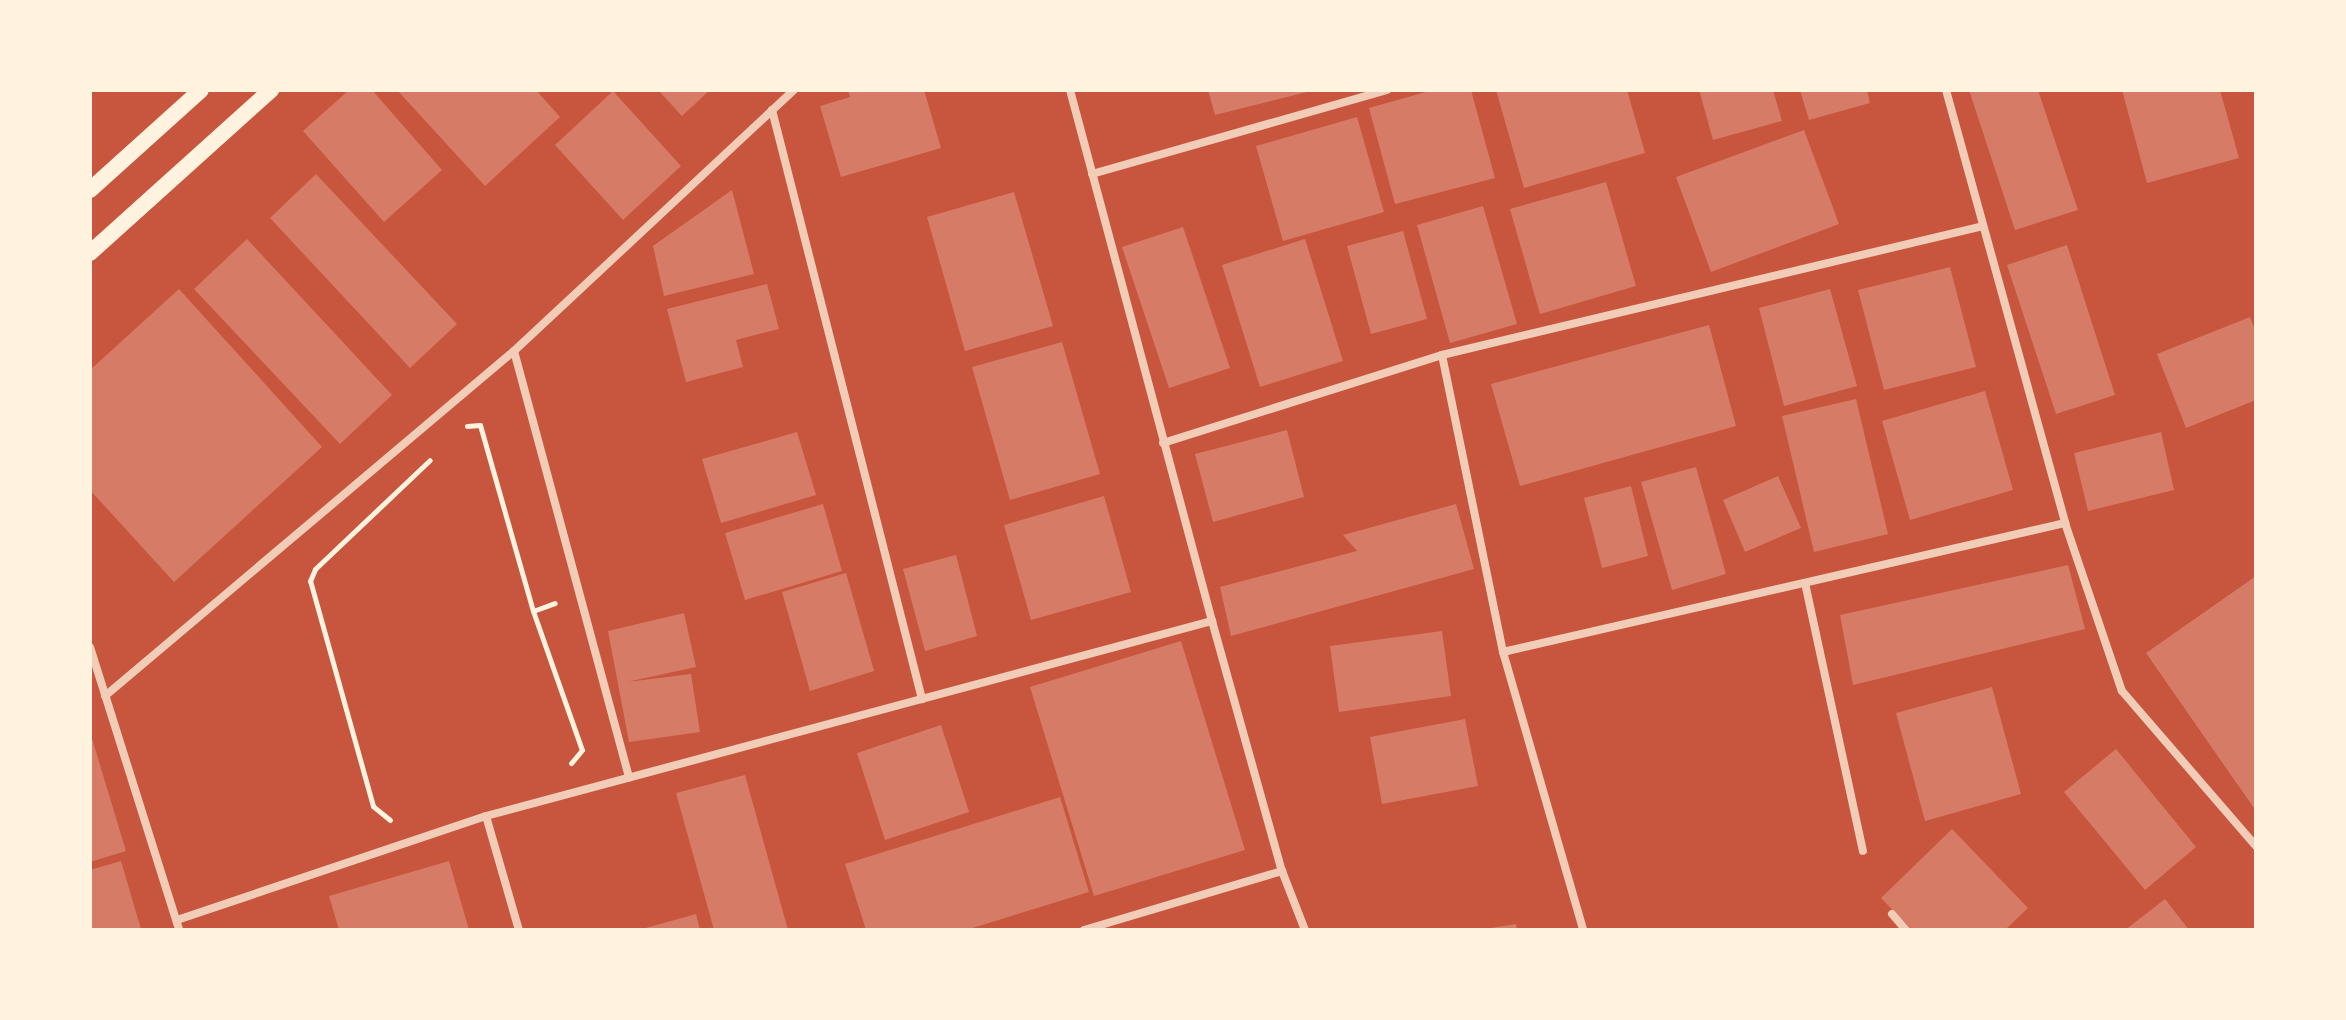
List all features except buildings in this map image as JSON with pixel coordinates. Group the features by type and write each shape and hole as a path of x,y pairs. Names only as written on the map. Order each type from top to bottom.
{"main road":[{"path":"90,190 201,90"},
{"path":"90,253 271,90"}],"street":[{"path":"105,696 514,351 794,90"},
{"path":"1070,90 1212,621 1282,871 1305,930"},
{"path":"1092,174 1355,95 1387,90"},
{"path":"1946,90 2065,523 2122,691 2256,846"},
{"path":"772,110 922,699"},
{"path":"1163,443 1442,355 1983,226"},
{"path":"514,351 629,778"},
{"path":"1442,355 1503,652 1583,930"},
{"path":"1503,652 2065,523"},
{"path":"1805,583 1863,851"},
{"path":"177,920 486,816 1212,621"},
{"path":"90,647 179,930"},
{"path":"486,816 519,930"},
{"path":"1084,930 1282,871"},
{"path":"1892,914 1906,930"}],"path":[{"path":"455,436 466,426 480,425 533,611 582,750 579,760 563,766"},
{"path":"392,819 383,818 373,806 310,581 315,569 434,456"},
{"path":"533,611 579,595"}]}
